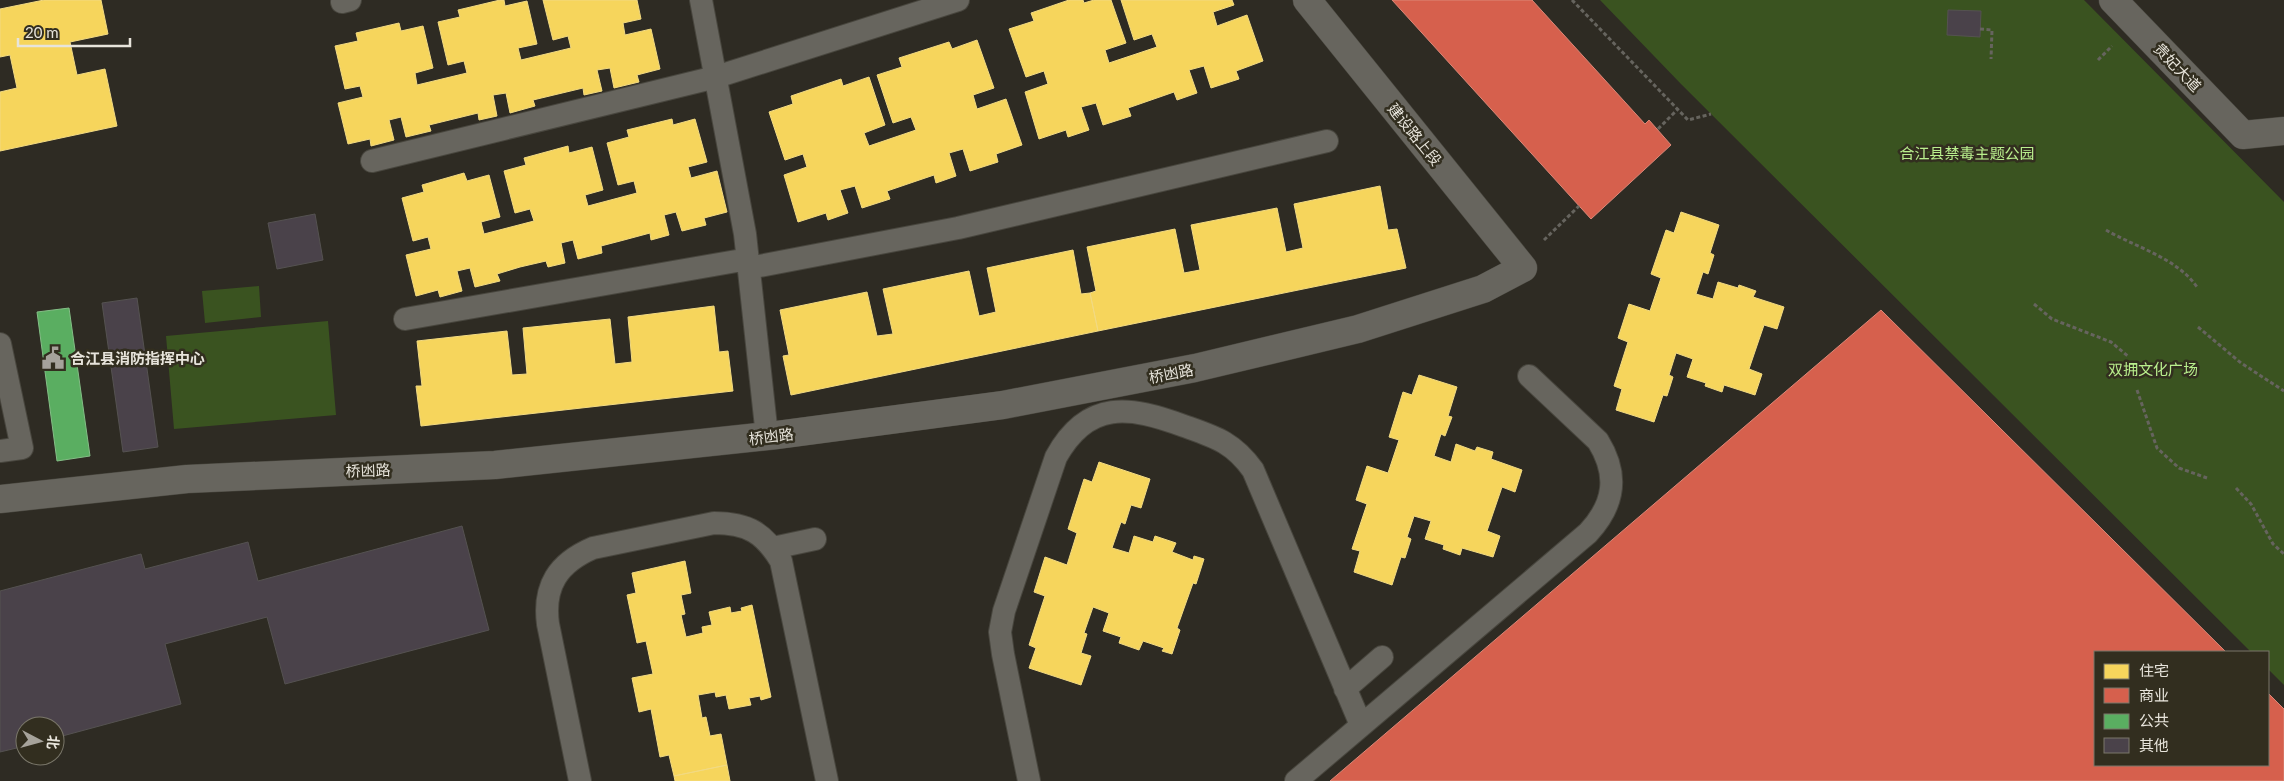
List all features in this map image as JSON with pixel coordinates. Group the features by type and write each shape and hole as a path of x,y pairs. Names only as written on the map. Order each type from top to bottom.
{"street":[{"name":"建设路上段","path":"1307,0 1522,266"},
{"name":"贵妃大道","path":"2112,0 2243,135 2284,131"},
{"name":"桥凼路","path":"0,499 187,479 495,465 767,436 1003,405 1195,368 1358,329 1483,290 1522,266"}],"lane":[{"path":"701,0 746,234 767,436"},
{"path":"372,161 716,77 958,0"},
{"path":"405,319 958,228 1327,141"},
{"path":"0,344 22,448 0,451"},
{"path":"1296,781 1588,533 1606,510 1612,484 1611,468 1606,454 1598,441 1529,376"},
{"path":"1029,781 1002,654 1000,632 1004,610 1056,457 1065,442 1078,429 1092,419 1107,413 1122,411 1153,414 1222,439 1239,452 1253,470 1361,725"},
{"path":"580,781 546,610 551,584 558,572 580,554 593,548 714,523 731,523 747,528 762,536 781,561 827,781"},
{"path":"773,548 815,539"},
{"path":"1345,689 1382,658"}],"path":[{"path":"1572,0 1688,120 1711,114"},
{"path":"1980,29 1992,30 1991,59"},
{"path":"1658,129 1678,109"},
{"path":"1522,266 1579,206"},
{"path":"2106,230 2128,243 2182,269 2197,287"},
{"path":"2034,304 2052,319 2111,342 2130,358"},
{"path":"2198,327 2240,363 2284,391"},
{"path":"2137,390 2157,448 2179,468 2206,478"},
{"path":"2236,488 2251,504 2265,534 2284,554"}],"green space":[{"path":"1600,0 2084,0 2284,202 2284,685 2269,670 2269,651 2250,651 1681,84"},
{"path":"259,286 261,317 205,323 202,291"},
{"path":"328,321 336,415 174,429 166,336"}],"building: 住宅":[{"path":"44,0 101,0 108,34 70,42 77,75 105,69 117,126 0,151 0,92 17,88 10,55 0,57 0,9"},
{"path":"504,0 505,6 527,1 537,44 518,48 521,60 571,48 568,36 553,40 543,0 637,0 641,19 623,23 625,35 651,29 660,69 637,75 639,82 614,88 610,68 597,70 602,91 584,95 583,88 533,100 535,106 510,113 506,93 493,95 497,116 479,120 478,113 429,125 431,131 406,137 401,117 389,120 394,140 371,146 370,139 348,144 338,103 363,97 360,86 345,89 335,46 358,41 356,33 399,23 401,31 423,26 433,68 415,73 417,85 467,73 464,61 448,65 438,22 460,17 458,10"},
{"path":"1069,0 1083,0 1084,3 1094,0 1111,0 1126,43 1105,50 1109,63 1157,47 1152,34 1134,40 1121,0 1232,0 1234,5 1213,12 1217,26 1247,15 1263,61 1236,71 1239,79 1211,88 1204,66 1189,70 1197,93 1177,100 1174,92 1128,108 1131,116 1103,125 1096,103 1081,107 1089,130 1068,137 1066,130 1039,139 1025,92 1048,84 1044,71 1026,77 1009,29 1034,21 1031,13"},
{"path":"977,40 994,88 973,95 977,109 1006,99 1022,145 996,154 998,162 970,171 963,149 949,153 956,176 936,183 934,175 887,191 890,199 862,208 855,186 840,190 848,213 828,220 826,213 798,222 784,175 807,167 803,154 785,160 769,112 793,104 791,96 841,79 843,86 869,77 885,125 864,133 869,146 916,130 911,117 893,123 877,75 902,67 899,58 949,42 952,49"},
{"path":"672,119 673,125 695,119 707,162 688,167 691,178 717,171 727,212 704,218 706,225 682,231 676,212 664,215 669,235 651,240 650,233 601,246 602,253 578,259 573,240 561,243 565,263 548,267 546,261 520,267 497,274 500,281 475,287 470,268 457,271 462,291 440,297 438,290 416,296 406,255 431,249 428,237 413,241 402,198 424,192 422,185 464,173 467,181 489,175 500,217 481,222 484,234 534,221 530,209 515,213 504,171 526,165 524,158 568,146 569,153 592,147 603,190 585,195 588,206 637,193 634,181 618,185 607,143 629,137 627,130"},
{"path":"1380,186 1388,230 1397,229 1406,268 1098,331 1090,293 1096,291 1087,247 1175,229 1184,273 1200,270 1191,225 1277,208 1286,252 1303,248 1294,204"},
{"path":"1681,212 1719,225 1710,253 1714,255 1708,274 1703,272 1696,294 1713,299 1718,282 1738,288 1739,285 1756,291 1753,297 1784,307 1777,329 1764,325 1749,369 1762,374 1755,395 1724,385 1722,392 1705,386 1706,383 1687,377 1693,359 1676,353 1669,375 1673,377 1667,396 1663,395 1654,422 1616,410 1622,389 1614,386 1628,342 1618,338 1629,304 1650,311 1661,278 1651,274 1666,230 1674,233"},
{"path":"1073,250 1081,294 1090,293 1098,331 791,395 783,356 789,355 780,310 867,292 877,336 893,334 883,289 969,271 979,316 996,312 987,268"},
{"path":"714,306 719,352 728,351 733,391 421,426 416,386 422,386 417,341 507,331 512,375 527,374 523,328 610,319 615,364 632,362 628,317"},
{"path":"1419,375 1457,387 1448,416 1452,417 1445,436 1441,434 1434,456 1451,462 1456,444 1475,451 1477,447 1493,452 1491,459 1522,470 1515,492 1502,487 1487,531 1500,536 1493,557 1462,548 1460,555 1443,549 1444,545 1425,539 1431,521 1414,516 1407,537 1411,539 1405,558 1401,557 1392,585 1354,572 1360,551 1352,549 1367,504 1356,500 1367,466 1388,473 1399,440 1389,437 1403,392 1412,395"},
{"path":"1099,462 1150,479 1141,508 1131,505 1125,524 1121,522 1112,548 1129,553 1134,536 1153,542 1155,536 1176,543 1172,552 1193,560 1194,556 1204,559 1196,584 1193,583 1177,628 1180,630 1172,654 1162,651 1164,648 1143,641 1139,650 1119,643 1121,637 1103,631 1109,613 1093,607 1084,633 1087,634 1081,653 1091,656 1081,685 1029,668 1036,648 1029,645 1045,596 1034,592 1045,557 1067,565 1077,533 1068,529 1084,479 1092,482"},
{"path":"685,561 691,593 681,595 685,614 681,615 686,637 703,633 702,627 712,625 709,612 730,607 731,613 742,611 741,608 752,605 771,697 761,700 760,696 749,698 751,705 729,709 726,695 716,697 715,692 698,695 702,718 706,717 710,736 721,734 727,765 674,776 669,755 660,757 651,709 639,712 632,678 653,674 646,641 637,643 627,595 636,593 632,573"},
{"path":"727,765 730,781 675,781 674,776"}],"building: 商业":[{"path":"1392,0 1532,0 1645,124 1649,120 1671,145 1591,219"},
{"path":"1881,310 2225,651 2094,651 2094,766 2269,766 2269,694 2284,709 2284,781 1330,781"}],"building: 公共":[{"path":"69,308 90,456 57,461 37,312"}],"building: 其他":[{"path":"1948,10 1981,11 1980,37 1947,35"},
{"path":"315,214 323,260 277,269 268,223"},
{"path":"137,298 158,447 123,452 102,303"},
{"path":"462,526 489,630 285,684 267,617 165,644 181,704 65,735 65,716 15,716 15,748 0,752 0,591 141,554 145,569 248,542 258,581"}],"place":[{"name":"合江县消防指挥中心","path":"53,358"}],"park label":[{"name":"合江县禁毒主题公园","path":"1967,153"},
{"name":"双拥文化广场","path":"2153,369"}]}
